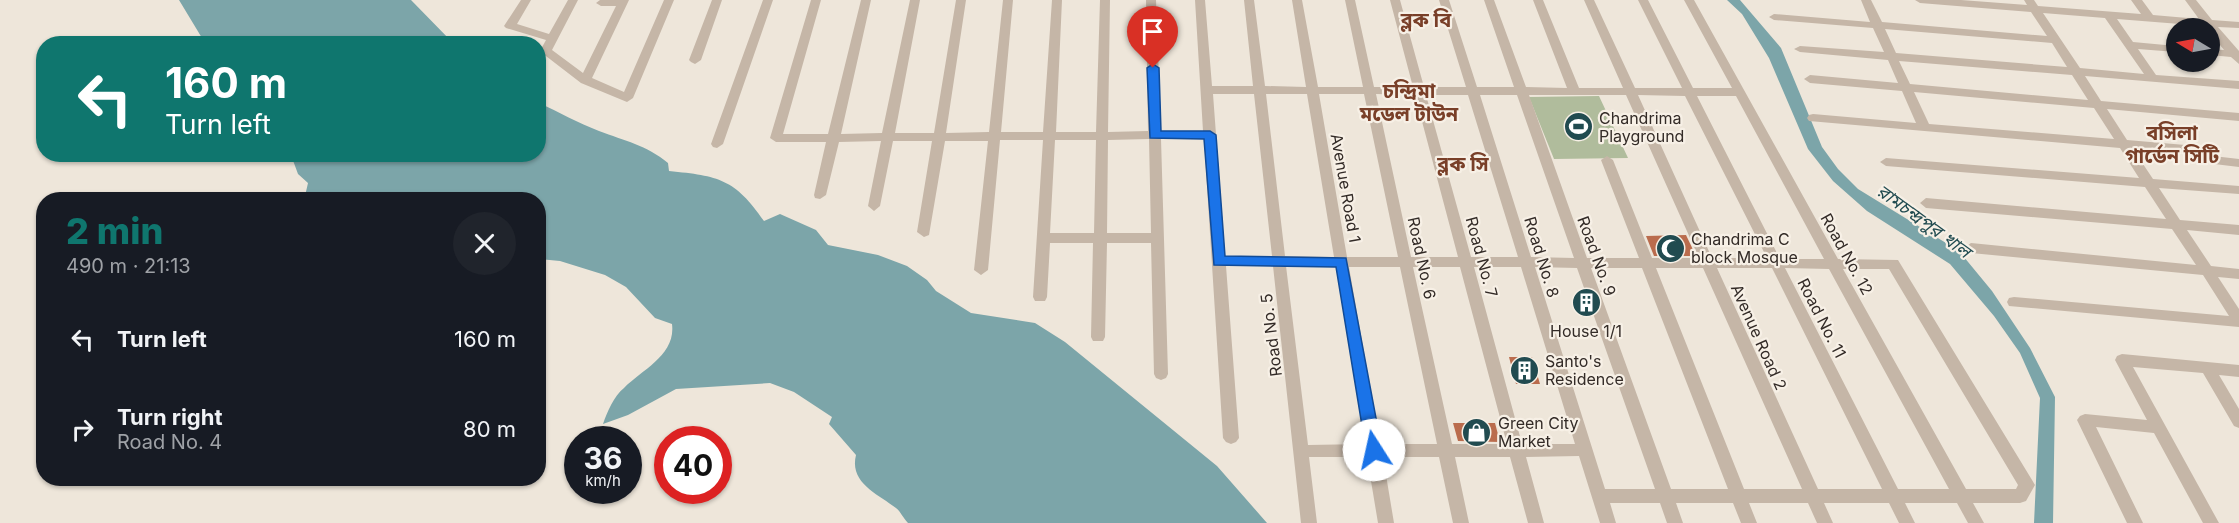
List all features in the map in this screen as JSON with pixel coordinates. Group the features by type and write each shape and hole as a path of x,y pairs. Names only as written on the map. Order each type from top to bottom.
{"street":[{"path":"526,0 510,27 543,36"},
{"path":"573,0 546,51 585,80 627,98 669,0"},
{"path":"695,60 717,0"},
{"path":"717,144 768,0"},
{"path":"816,0 776,138 1210,135"},
{"path":"820,195 866,0"},
{"path":"874,206 915,0"},
{"path":"924,232 961,0"},
{"path":"981,270 1008,0"},
{"path":"1041,297 1057,0"},
{"path":"1098,337 1105,0"},
{"path":"1151,0 1161,374"},
{"path":"1200,0 1231,438"},
{"name":"Road No. 5","path":"1249,0 1309,523"},
{"name":"Avenue Road 1","path":"1297,0 1386,523"},
{"name":"Road No. 6","path":"1350,0 1461,523"},
{"name":"Road No. 7","path":"1395,0 1536,523"},
{"name":"Road No. 8","path":"1444,0 1608,523"},
{"name":"Road No. 9","path":"1489,0 1675,523"},
{"path":"1538,0 1575,92"},
{"name":"Avenue Road 2","path":"1589,0 1825,523"},
{"name":"Road No. 11","path":"1643,0 1907,523"},
{"name":"Road No. 12","path":"1689,0 1976,523"},
{"path":"1866,0 1924,127"},
{"path":"1920,0 2032,5 2094,14 2166,19"},
{"path":"2084,0 2094,14"},
{"path":"2136,0 2150,18"},
{"path":"2190,0 2205,18"},
{"path":"585,80 623,1"},
{"path":"601,3 623,1"},
{"path":"2032,5 2239,321"},
{"path":"2109,15 2152,77"},
{"path":"1774,17 2055,40"},
{"path":"2220,24 2239,25"},
{"path":"2220,36 2238,56"},
{"path":"546,37 554,39"},
{"path":"2129,45 2166,48"},
{"path":"1800,49 2239,85"},
{"path":"2220,53 2238,56"},
{"path":"1810,79 2239,117"},
{"path":"1207,90 1739,92"},
{"path":"1813,118 2197,150 2210,160 2239,163"},
{"path":"1607,160 1749,523"},
{"path":"1886,162 2239,190"},
{"path":"1926,203 2239,231"},
{"path":"1044,238 1157,238"},
{"path":"1971,248 2239,274"},
{"path":"1219,261 1893,264 2027,484 2020,496 1599,496"},
{"path":"2014,302 2239,321"},
{"path":"2211,523 2122,360 2239,371"},
{"path":"2206,368 2239,422"},
{"path":"2135,523 2085,420 2159,427"},
{"path":"1301,451 1585,450"}],"green space":[{"name":"Chandrima Playground","path":"1599,96 1628,158 1554,159 1529,97"}],"water":[{"path":"179,0 411,0 446,36 201,36"},
{"path":"1727,0 1740,0 1781,48 1822,147 1838,169 1858,189 1959,251 1992,291 2030,348 2055,397 2053,523 2034,523 2040,398 2020,353 1994,316 1950,264 1867,211 1833,181 1808,149 1769,58 1742,14"},
{"path":"546,106 591,128 652,152 668,163 669,171 701,175 724,182 744,196 764,221 780,214 816,230 828,245 878,255 907,266 927,280 936,291 971,313 1035,323 1065,342 1217,466 1267,523 908,523 896,508 861,480 855,465 856,455 829,424 832,417 794,392 770,383 676,389 628,415 603,424 611,404 620,391 664,353 672,335 672,324 655,318 626,287 605,275 560,261 546,260 546,192 306,192 308,183 298,174 294,162 546,162"}],"building":[{"name":"Chandrima C block Mosque","path":"1686,235 1696,256 1654,256 1646,236"},
{"name":"Santo's Residence","path":"1509,357 1532,357 1540,384 1516,384"},
{"name":"Green City Market","path":"1453,423 1495,423 1500,442 1458,441"}],"place":[{"name":"Chandrima Playground","path":"1578,127"},
{"name":"Chandrima C block Mosque","path":"1670,248"},
{"name":"House 1/1","path":"1586,303"},
{"name":"Santo's Residence","path":"1524,370"},
{"name":"Green City Market","path":"1477,432"}],"district":[{"name":"ব্লক বি","path":"1426,20"},
{"name":"চন্দ্রিমা মডেল টাউন","path":"1409,102"},
{"name":"বসিলা গার্ডেন সিটি","path":"2172,144"},
{"name":"ব্লক সি","path":"1463,164"}],"route":[{"path":"1153,68 1155,136 1210,135 1219,261 1342,262 1374,450"}],"water label":[{"name":"রামচন্দ্রপুর খাল","path":"1924,221"}]}
